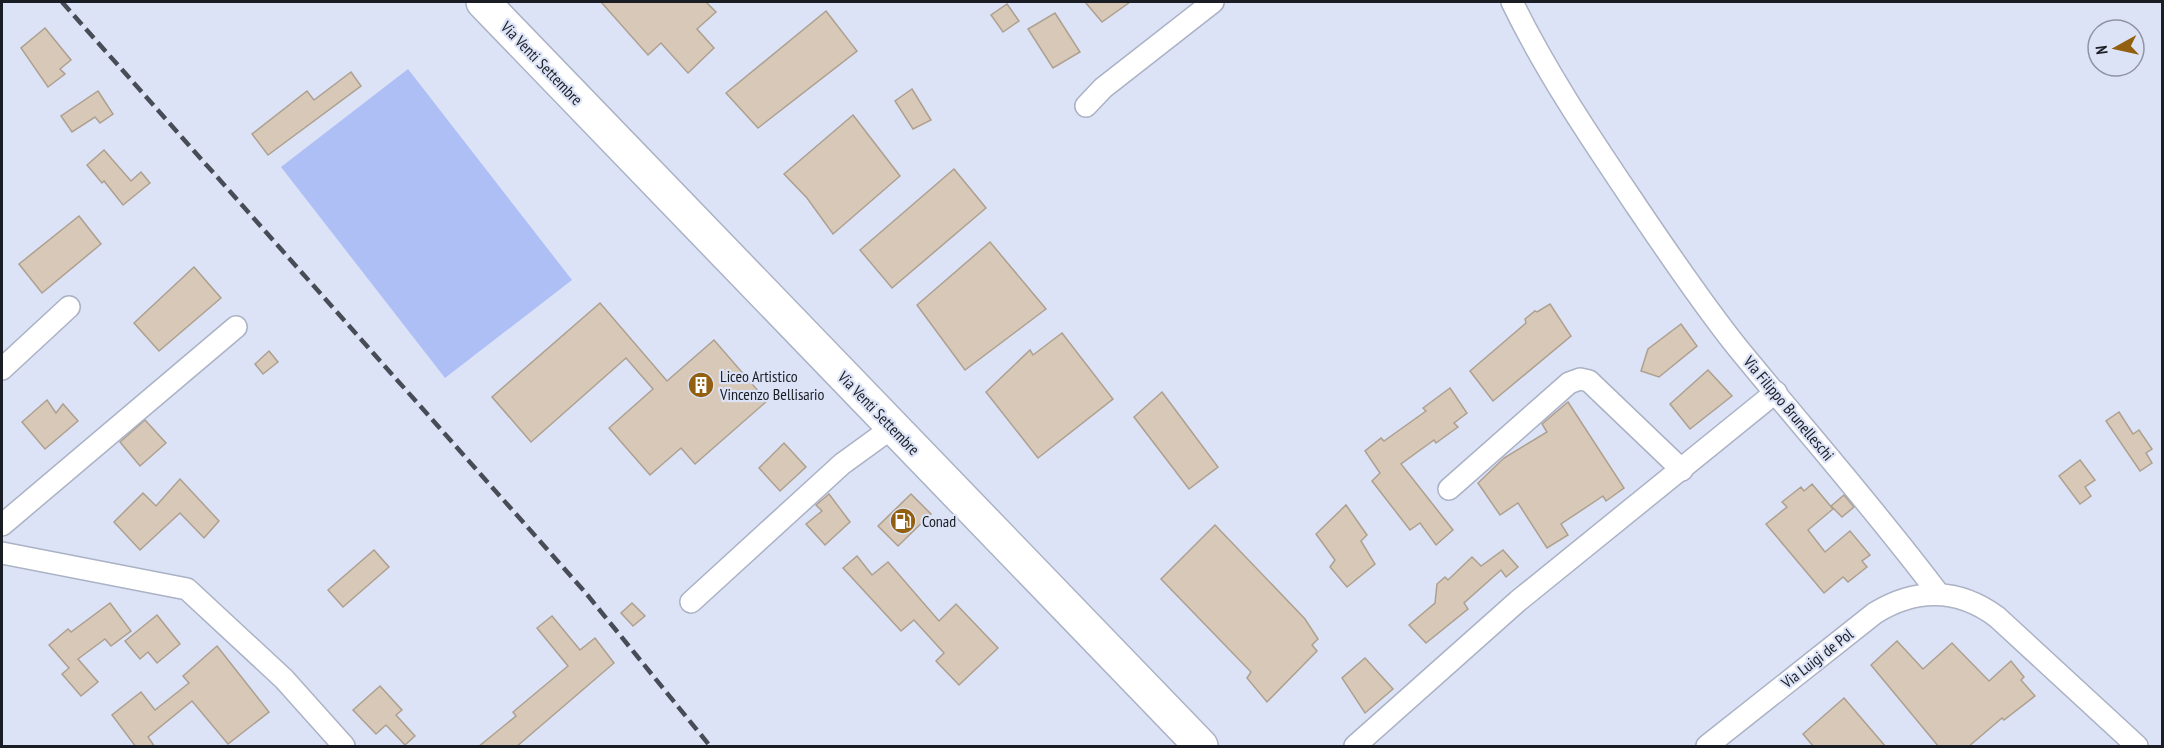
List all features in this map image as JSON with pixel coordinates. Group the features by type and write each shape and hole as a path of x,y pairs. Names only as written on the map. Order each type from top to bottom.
{"main road":[{"name":"Via Venti Settembre","path":"483,2 1201,747"}],"street":[{"path":"1086,106 1103,88 1213,2"},
{"name":"Via Filippo Brunelleschi","path":"1512,2 1539,53 1607,164 1701,301 1870,503 1938,593"},
{"path":"2,369 69,308"},
{"path":"2,525 236,327"},
{"path":"1449,489 1569,383 1580,379 1589,381 1682,470"},
{"path":"1355,747 1518,602 1776,392"},
{"path":"691,602 842,464 893,427"},
{"path":"2,553 187,589 284,680 344,747"},
{"path":"1938,593 1972,601 1997,617 2137,747"},
{"name":"Via Luigi de Pol","path":"1707,747 1875,613 1901,599 1938,593"}],"shaded area":[{"path":"408,69 572,280 445,378 281,167"}],"building":[{"path":"601,2 706,2 716,12 697,29 714,48 688,73 661,43 648,55"},
{"path":"1085,2 1130,2 1102,22"},
{"path":"1007,4 1019,21 1003,32 991,15"},
{"path":"826,11 857,51 758,128 726,93"},
{"path":"1055,13 1080,52 1053,68 1028,29"},
{"path":"45,28 71,60 60,69 65,74 48,87 21,48"},
{"path":"351,72 361,86 268,155 252,134 307,91 314,100"},
{"path":"912,89 931,120 913,129 895,101"},
{"path":"98,91 113,114 100,123 95,117 72,132 61,116"},
{"path":"853,115 900,176 833,234 807,198 784,174"},
{"path":"104,150 131,181 141,172 150,183 123,205 104,181 102,183 87,165"},
{"path":"954,169 986,208 892,288 860,250"},
{"path":"79,216 101,244 42,293 19,264"},
{"path":"990,242 1046,309 965,370 917,305"},
{"path":"194,267 221,298 159,351 134,323"},
{"name":"Liceo Artistico Vincenzo Bellisario","path":"600,303 667,381 714,340 767,401 695,464 681,448 650,475 609,428 653,389 626,358 531,442 492,397"},
{"path":"1550,304 1571,336 1493,401 1470,371 1526,323 1525,319"},
{"path":"1681,324 1697,346 1659,377 1641,371 1648,349"},
{"path":"1062,333 1113,399 1038,458 986,392 1030,350 1033,355"},
{"path":"269,351 278,362 263,374 255,364"},
{"path":"1708,370 1732,396 1690,429 1670,404"},
{"path":"1450,388 1467,413 1454,423 1458,427 1436,443 1434,440 1401,464 1453,530 1436,545 1420,523 1410,530 1372,481 1380,473 1365,451 1381,438 1384,441 1426,411 1423,408"},
{"path":"1162,392 1218,467 1189,489 1134,417"},
{"path":"47,400 56,413 63,404 78,421 45,449 22,422"},
{"path":"1568,402 1624,488 1606,501 1603,496 1561,524 1568,535 1547,548 1518,503 1500,515 1478,483 1504,458 1547,432 1542,424"},
{"path":"2119,412 2133,434 2139,430 2152,449 2146,453 2152,463 2140,471 2106,421"},
{"path":"145,420 166,443 140,466 120,442"},
{"path":"784,443 806,467 780,491 759,468"},
{"path":"2080,460 2095,480 2085,487 2091,496 2080,504 2059,476"},
{"path":"180,479 219,521 204,538 180,513 140,550 114,522 143,493 156,506"},
{"path":"1812,484 1833,509 1808,530 1825,552 1850,531 1870,555 1862,561 1867,567 1848,582 1843,577 1824,593 1766,524 1787,507 1782,502 1801,487 1804,491"},
{"path":"829,494 850,522 825,545 806,524 822,511 816,505"},
{"path":"911,494 931,514 898,546 878,526"},
{"path":"1844,495 1854,507 1842,517 1831,506"},
{"path":"1346,505 1367,535 1361,541 1375,564 1347,587 1330,567 1335,560 1316,534"},
{"path":"1215,525 1305,619 1318,639 1312,645 1317,651 1267,702 1247,678 1251,672 1161,579"},
{"path":"374,550 389,567 343,607 328,590"},
{"path":"1503,550 1518,567 1506,577 1501,570 1464,603 1468,609 1426,643 1409,625 1435,603 1437,584 1445,577 1448,580 1472,557 1481,566"},
{"path":"857,556 872,575 888,562 939,621 956,604 998,648 959,685 936,661 944,653 914,620 901,631 843,568"},
{"path":"110,603 131,631 111,646 105,639 78,659 98,682 81,696 62,674 69,668 49,645 68,629 71,632"},
{"path":"632,603 645,616 633,626 621,613"},
{"path":"157,615 180,644 157,663 148,652 140,659 125,641"},
{"path":"552,616 580,650 595,638 614,663 516,747 478,747 516,716 513,712 568,666 537,628"},
{"path":"1897,641 1923,669 1952,643 1989,681 2011,661 2024,677 2021,680 2035,696 2004,720 2002,718 1968,747 1939,747 1871,665"},
{"path":"217,646 269,712 228,744 192,701 148,737 155,747 136,747 112,715 141,692 155,710 189,683 183,676"},
{"path":"1365,658 1393,689 1365,713 1342,678"},
{"path":"380,686 402,710 396,715 415,736 405,745 386,725 376,734 353,710"},
{"path":"1844,698 1886,747 1814,747 1803,734"}],"railway":[{"path":"62,2 585,592 710,746"}],"place":[{"name":"Liceo Artistico Vincenzo Bellisario","path":"701,385"},
{"name":"Conad","path":"903,521"}]}
